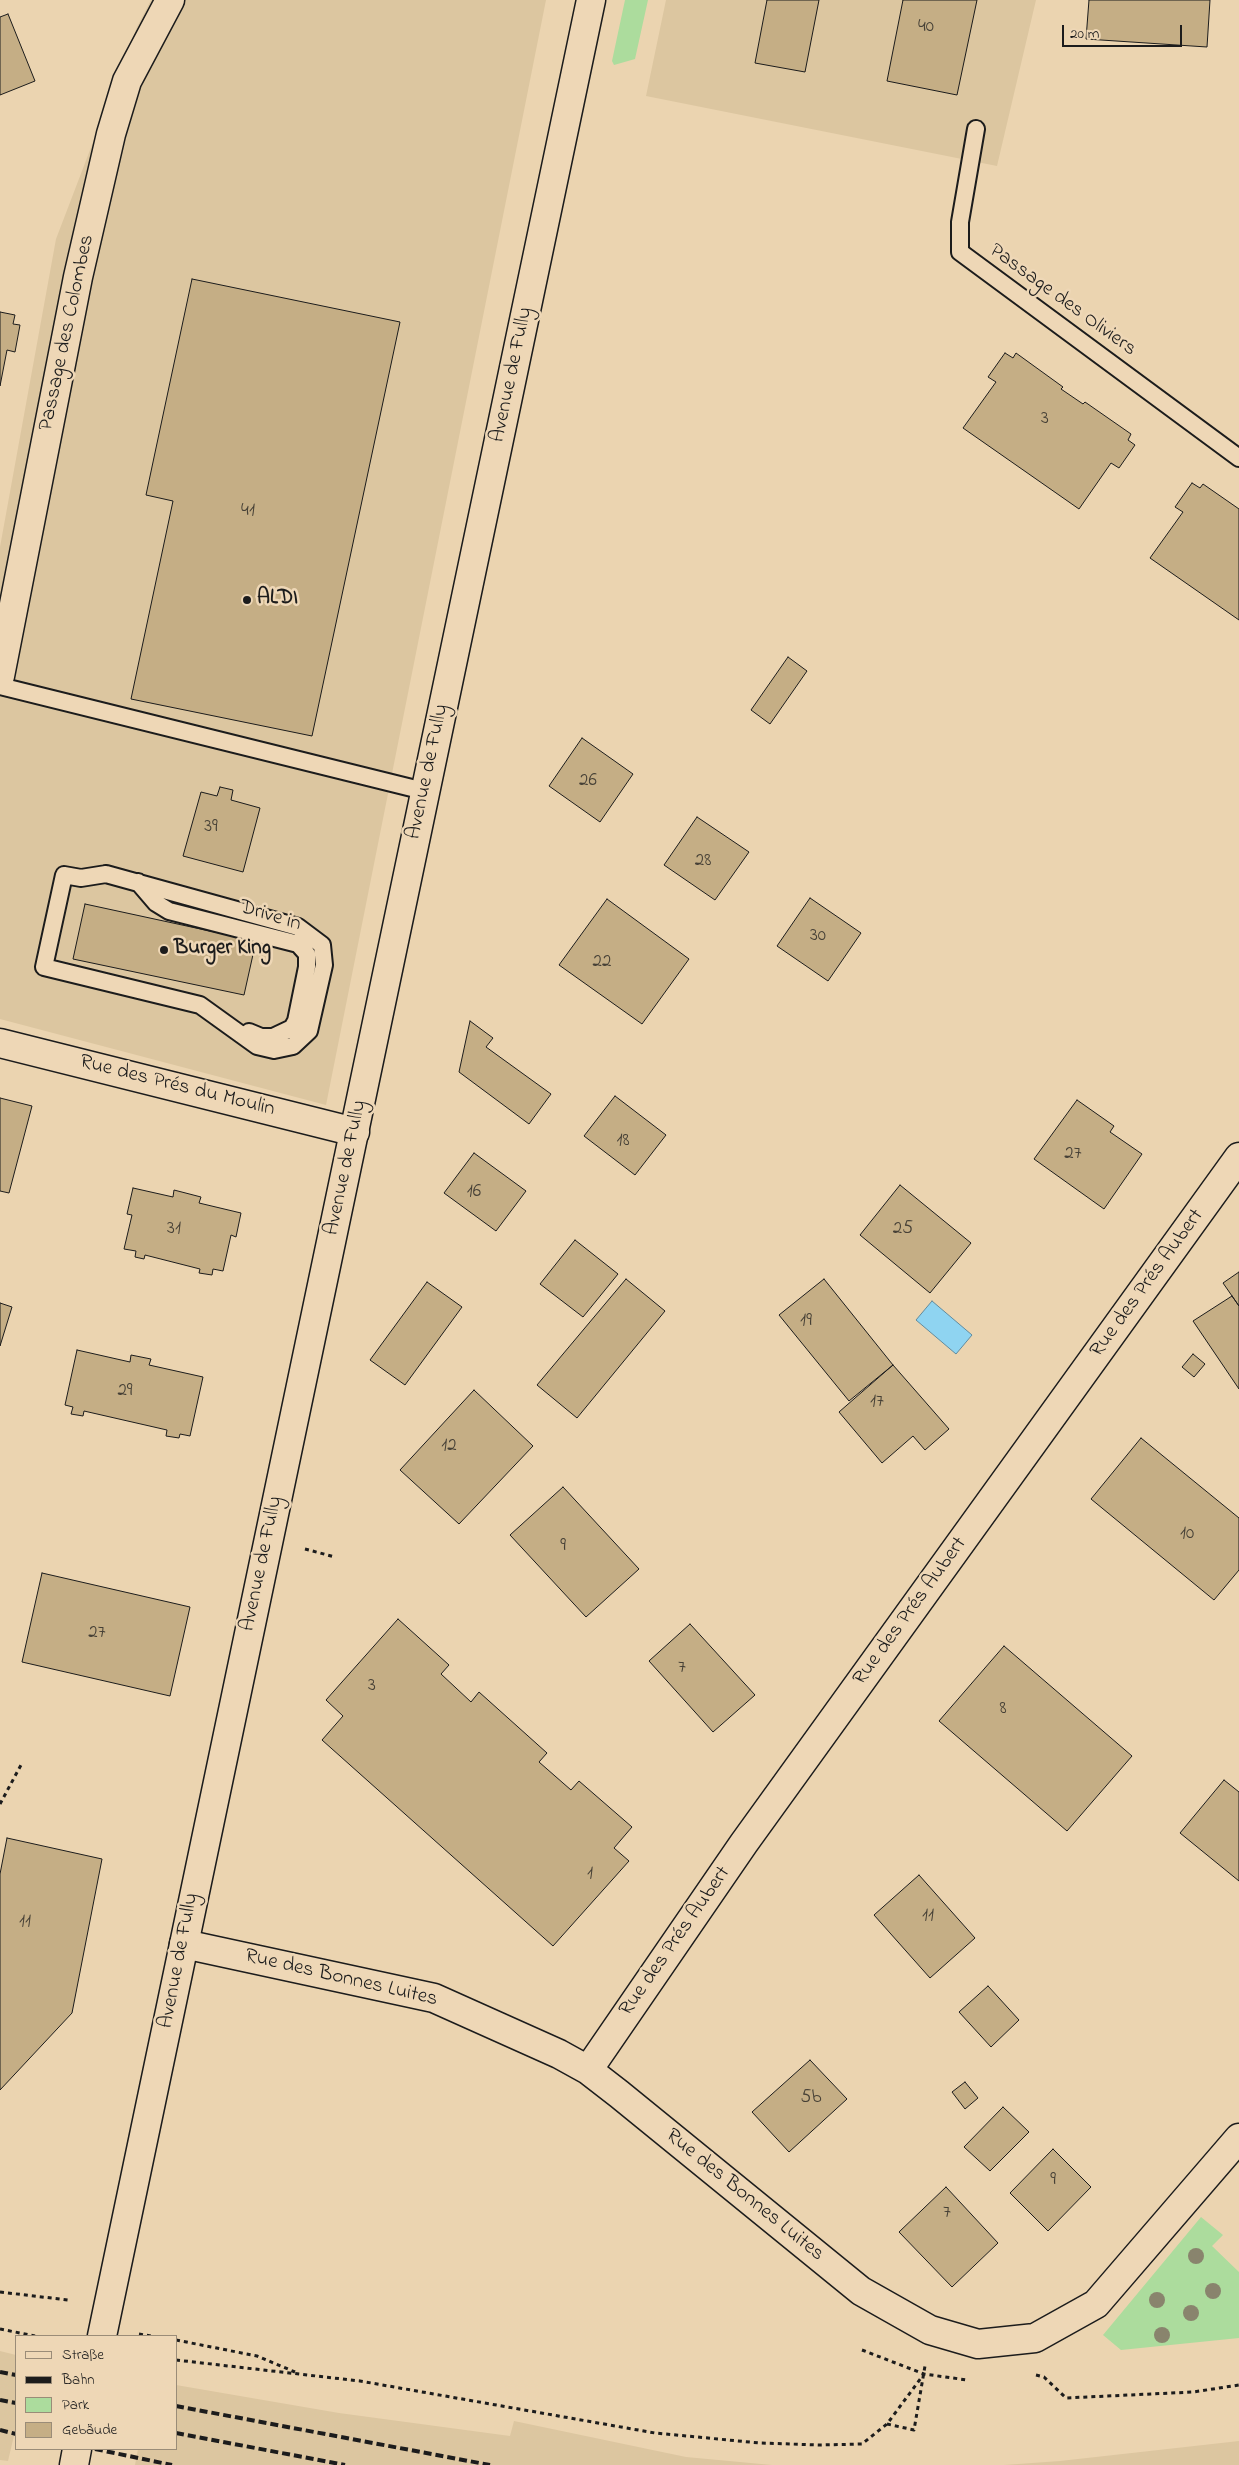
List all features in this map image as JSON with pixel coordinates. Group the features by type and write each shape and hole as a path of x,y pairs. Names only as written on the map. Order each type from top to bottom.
{"street":[{"name":"Passage des Colombes","path":"0,676 78,277 111,134 127,81 170,0"},
{"name":"Avenue de Fully","path":"102,2335 355,1132 424,791 574,91 591,0"},
{"name":"Rue des Prés du Moulin","path":"0,1043 355,1132"},
{"name":"Rue des Prés Aubert","path":"588,2070 750,1835 1239,1157"},
{"name":"Rue des Bonnes Luites","path":"184,1944 434,1998 524,2037 588,2070 861,2291 930,2330 978,2344 1035,2338 1096,2304 1239,2138"},
{"path":"74,2465 77,2450"}],"lane":[{"name":"Passage des Oliviers","path":"976,129 960,222 960,252 1239,458"},
{"path":"0,686 424,791"},
{"path":"106,874 138,882 298,927 322,945 324,965 309,1031 293,1046 274,1050 257,1046 222,1020 200,1004 44,967 64,876 81,878 106,874"}],"path":[{"path":"305,1549 336,1557"},
{"path":"0,1804 21,1765"},
{"path":"0,2292 68,2300"},
{"path":"0,2330 29,2335"},
{"path":"887,2424 914,2430 930,2330"},
{"path":"139,2334 145,2335"},
{"path":"178,2340 257,2356 298,2374"},
{"path":"862,2350 924,2374 971,2380"},
{"path":"178,2360 370,2382 655,2433 760,2443 862,2444 887,2424 924,2374"},
{"path":"1034,2374 1044,2377 1066,2398 1193,2392 1239,2386"}],"shaded area":[{"path":"151,0 546,0 326,1105 0,1019 0,547 56,239 137,27"},
{"path":"666,0 1036,0 997,166 646,96"},
{"path":"0,2351 15,2355 15,2431 8,2461 0,2460"},
{"path":"178,2385 339,2413 510,2436 514,2421 686,2457 772,2465 135,2465 138,2450 178,2450"},
{"path":"1239,2441 1239,2465 1004,2465 1060,2461"}],"green space":[{"path":"625,0 648,0 635,59 614,65 612,61"},
{"path":"1201,2217 1223,2235 1212,2246 1239,2272 1239,2338 1121,2350 1103,2335"}],"water":[{"path":"932,1301 972,1335 956,1354 916,1320"}],"building":[{"path":"767,0 819,0 805,72 755,63"},
{"path":"903,0 977,0 957,95 887,81"},
{"path":"1089,0 1210,0 1207,47 1086,39"},
{"path":"8,14 35,81 0,95 0,17"},
{"name":"ALDI","path":"192,279 400,322 312,736 131,699 173,501 146,495"},
{"path":"0,312 15,315 13,324 20,325 15,352 7,350 0,386"},
{"path":"1005,353 1013,358 1016,353 1063,387 1061,389 1083,404 1085,402 1131,434 1128,440 1135,445 1119,468 1111,463 1079,509 963,428 996,382 988,377"},
{"path":"1192,483 1200,488 1203,484 1239,509 1239,620 1150,558 1183,512 1175,507"},
{"path":"788,657 807,671 770,724 751,710"},
{"path":"582,738 633,774 600,822 549,786"},
{"path":"220,787 233,790 231,800 260,808 243,872 183,856 201,792 217,796"},
{"path":"697,817 749,852 715,900 664,865"},
{"path":"810,898 861,933 828,981 777,946"},
{"path":"607,899 689,959 642,1024 559,965"},
{"name":"Burger King","path":"85,904 256,941 244,995 73,959"},
{"path":"470,1021 493,1038 486,1047 551,1094 529,1124 459,1072"},
{"path":"615,1096 666,1135 635,1175 584,1136"},
{"path":"0,1098 32,1106 9,1193 0,1191"},
{"path":"1077,1100 1114,1126 1110,1132 1142,1154 1104,1209 1034,1159"},
{"path":"474,1153 526,1191 496,1231 444,1193"},
{"path":"900,1185 971,1243 930,1293 860,1235"},
{"path":"133,1188 173,1197 174,1190 201,1197 199,1203 241,1213 236,1237 231,1235 223,1271 213,1269 212,1275 199,1273 200,1269 145,1255 144,1259 135,1257 136,1251 124,1249 132,1215 127,1214"},
{"path":"575,1240 618,1274 583,1317 540,1284"},
{"path":"1239,1272 1239,1306 1223,1283"},
{"path":"626,1279 665,1311 577,1418 537,1385"},
{"path":"824,1279 893,1365 849,1401 779,1315"},
{"path":"427,1282 462,1307 405,1385 370,1360"},
{"path":"1232,1296 1239,1306 1239,1389 1193,1321"},
{"path":"0,1303 12,1307 0,1346"},
{"path":"77,1350 130,1362 131,1355 151,1359 149,1365 203,1377 190,1436 180,1434 179,1438 166,1436 167,1430 84,1411 83,1416 71,1414 73,1407 65,1405"},
{"path":"1193,1354 1205,1364 1194,1377 1182,1367"},
{"path":"893,1365 949,1429 925,1450 913,1436 882,1463 839,1412"},
{"path":"474,1390 533,1446 459,1524 400,1470"},
{"path":"1141,1438 1239,1518 1239,1570 1214,1600 1091,1499"},
{"path":"563,1487 639,1569 586,1617 510,1535"},
{"path":"42,1573 190,1607 170,1696 22,1662"},
{"path":"398,1619 449,1665 441,1674 471,1702 479,1692 547,1753 539,1762 571,1790 579,1781 632,1827 614,1848 629,1861 553,1946 322,1740 343,1716 326,1700"},
{"path":"690,1624 755,1695 713,1732 649,1661"},
{"path":"1004,1646 1132,1756 1067,1831 939,1721"},
{"path":"1224,1780 1239,1792 1239,1881 1180,1833"},
{"path":"7,1838 102,1859 72,2013 0,2090 0,1874"},
{"path":"919,1875 975,1938 930,1978 874,1915"},
{"path":"988,1986 1019,2020 991,2047 959,2012"},
{"path":"810,2060 847,2099 789,2152 752,2112"},
{"path":"965,2082 978,2098 965,2109 952,2092"},
{"path":"1003,2107 1029,2132 990,2171 964,2147"},
{"path":"1053,2149 1091,2187 1048,2231 1010,2193"},
{"path":"946,2187 998,2243 952,2287 899,2232"}],"railway":[{"path":"0,2372 15,2375"},
{"path":"0,2400 15,2403"},
{"path":"178,2406 490,2465"},
{"path":"0,2430 15,2434"},
{"path":"178,2433 345,2465"},
{"path":"100,2450 172,2465"}],"place":[{"name":"ALDI","path":"247,600"},
{"name":"Burger King","path":"164,950"}]}
